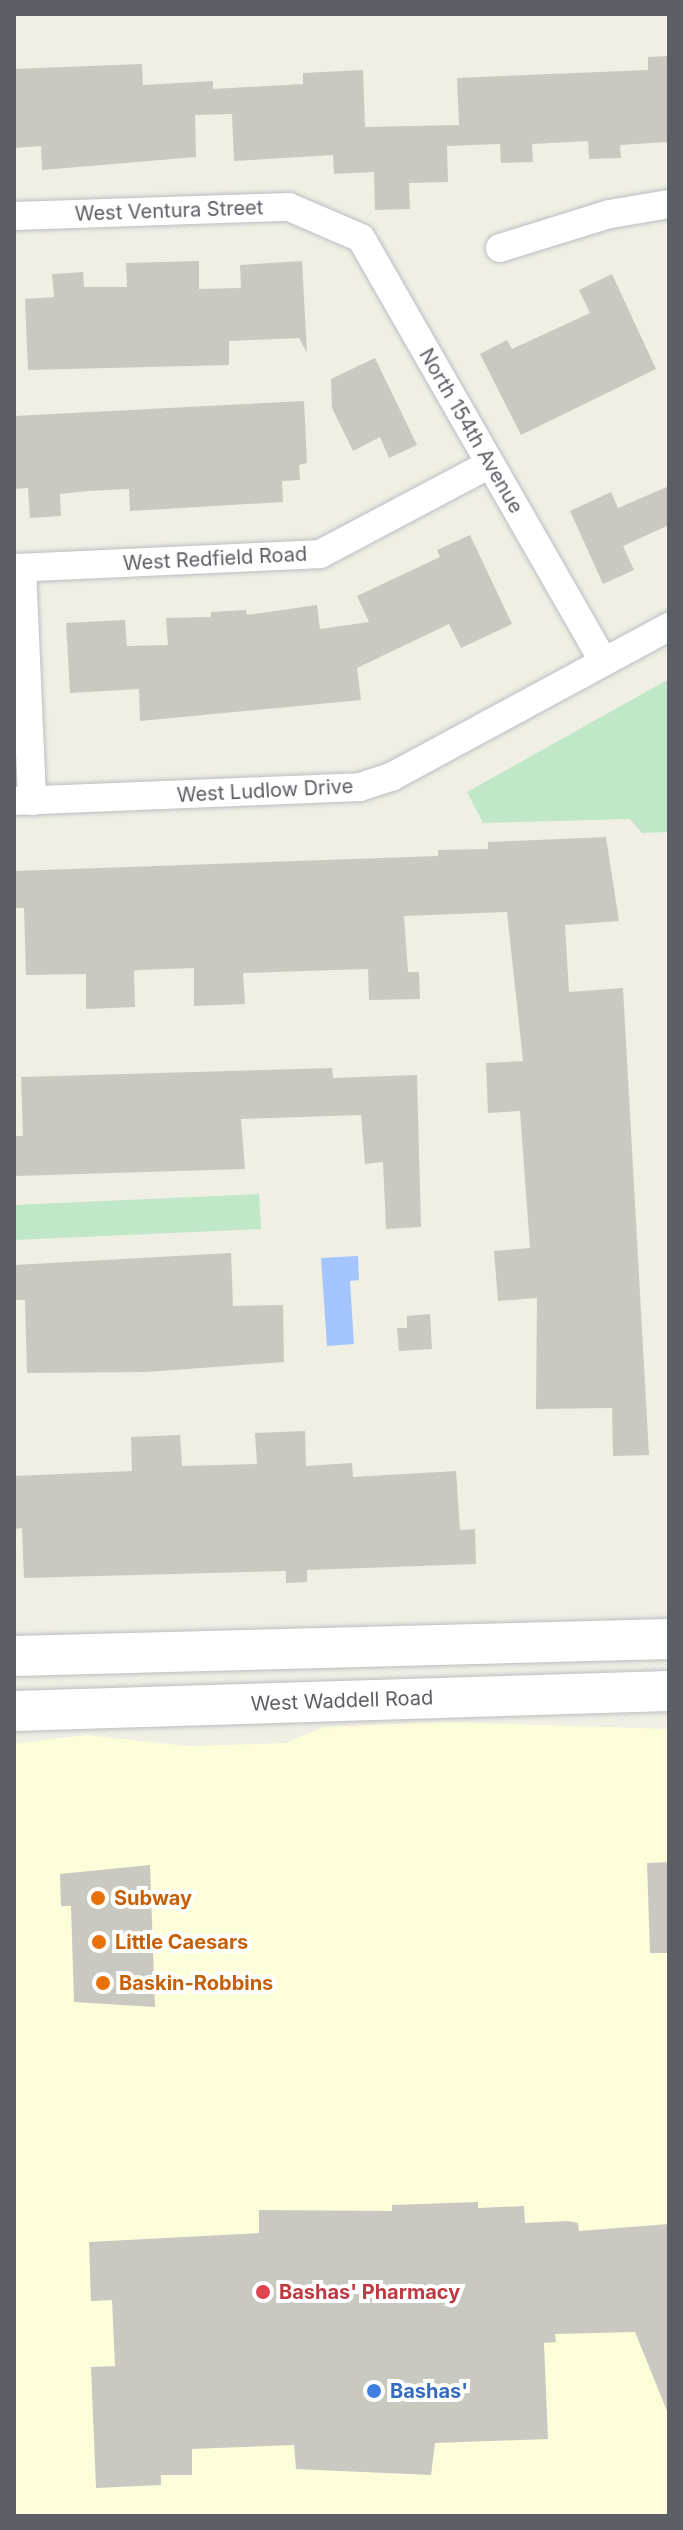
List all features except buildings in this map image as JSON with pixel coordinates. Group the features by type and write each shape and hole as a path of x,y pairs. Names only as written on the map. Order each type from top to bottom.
{"main road":[{"path":"14,1656 669,1639"},
{"path":"180,1706 297,1673 487,1667 509,1661 536,1643"},
{"name":"West Waddell Road","path":"14,1711 669,1691"}],"street":[{"path":"500,248 610,214 669,204"},
{"name":"West Ventura Street","path":"14,216 289,207 322,218"},
{"name":"North 154th Avenue","path":"322,218 361,238 603,661"},
{"name":"West Redfield Road","path":"18,568 320,554 490,464"},
{"path":"18,568 23,801"},
{"name":"West Ludlow Drive","path":"23,801 360,787 393,776 669,627"}],"shaded area":[{"path":"669,679 669,832 642,833 630,819 483,823 467,792"},
{"path":"259,1194 261,1229 14,1240 14,1205"},
{"path":"446,1722 669,1729 669,2516 14,2516 14,1744 86,1735 187,1746 286,1743 324,1727"}],"water":[{"path":"358,1256 359,1280 350,1281 354,1344 327,1346 321,1258"}],"place":[{"name":"Subway","path":"98,1898"},
{"name":"Little Caesars","path":"99,1942"},
{"name":"Baskin-Robbins","path":"103,1983"},
{"name":"Bashas' Pharmacy","path":"263,2292"},
{"name":"Bashas'","path":"374,2391"}]}
